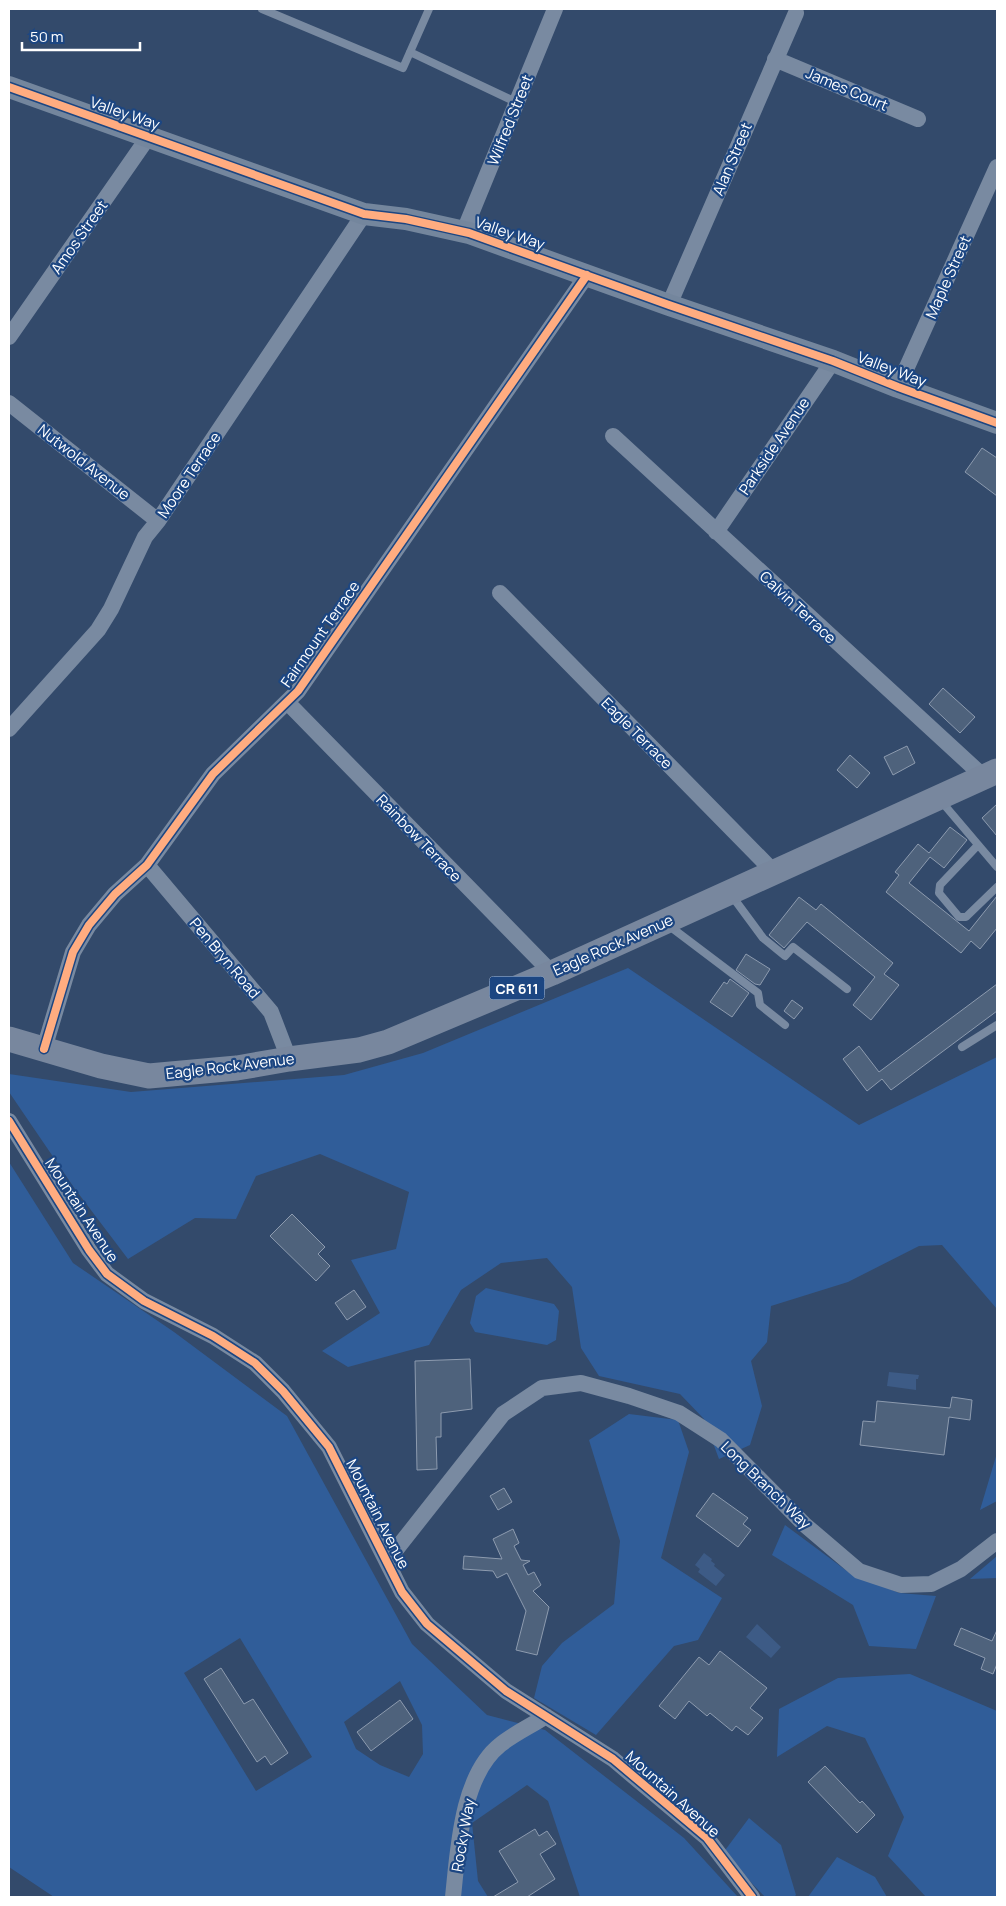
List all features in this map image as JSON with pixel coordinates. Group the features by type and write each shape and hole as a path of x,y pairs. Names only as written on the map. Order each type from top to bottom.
{"main road":[{"name":"Eagle Rock Avenue","path":"9,1039 102,1066 148,1076 237,1068 359,1050 388,1042 552,973 990,774"}],"street":[{"name":"Wilfred Street","path":"464,232 555,9"},
{"name":"Alan Street","path":"669,305 796,12"},
{"name":"James Court","path":"775,59 918,120"},
{"name":"Valley Way","path":"9,87 364,214 406,218 464,232 833,361 997,423"},
{"name":"Amos Street","path":"9,337 148,136"},
{"name":"Maple Street","path":"898,387 997,167"},
{"name":"Moore Terrace","path":"9,729 98,630 111,609 145,537 158,521 364,214"},
{"name":"Fairmount Terrace","path":"44,1049 74,952 89,924 115,894 147,866 212,774 287,702 304,683 587,275"},
{"name":"Parkside Avenue","path":"716,532 833,361"},
{"name":"Nutwold Avenue","path":"9,404 158,521"},
{"name":"Calvin Terrace","path":"614,436 716,532 990,774"},
{"name":"Eagle Terrace","path":"500,593 774,872"},
{"name":"Rainbow Terrace","path":"287,702 552,973"},
{"name":"Pen Bryn Road","path":"147,866 270,1012 289,1059"},
{"name":"Mountain Avenue","path":"9,1121 89,1250 107,1274 144,1301 213,1336 255,1363 282,1391 329,1447 402,1592 427,1624 506,1691 613,1759 707,1838 752,1897"},
{"name":"Long Branch Way","path":"387,1561 503,1414 542,1388 581,1383 629,1396 679,1413 721,1440 805,1525 859,1571 901,1585 931,1584 961,1569 997,1541"},
{"name":"Rocky Way","path":"453,1897 467,1800 480,1768 499,1746 546,1716"}],"lane":[{"path":"262,9 403,68 429,9"},
{"path":"410,52 518,103"},
{"path":"938,798 997,867"},
{"path":"978,845 940,885 939,893 959,917 966,917 997,887"},
{"path":"729,893 763,938 785,956 793,947 847,989"},
{"path":"664,922 758,994 760,1005 785,1024"},
{"path":"962,1047 997,1025"}],"shaded area":[{"path":"628,968 859,1125 997,1057 997,1309 942,1245 919,1246 848,1282 771,1306 767,1342 751,1361 762,1406 750,1445 719,1459 704,1419 680,1394 599,1376 581,1348 572,1287 547,1258 501,1263 461,1290 429,1345 348,1367 322,1351 380,1313 351,1260 396,1249 409,1192 320,1154 256,1176 236,1219 195,1218 128,1259 75,1189 9,1092 9,1074 131,1092 344,1075 423,1053"},
{"path":"9,1162 73,1263 174,1332 287,1416 412,1644 487,1715 545,1730 684,1838 738,1897 580,1897 548,1801 527,1785 472,1823 478,1881 488,1897 54,1897 9,1867","holes":["240,1638 312,1757 256,1791 184,1673","400,1681 422,1725 423,1754 409,1777 380,1765 356,1749 344,1722"]},
{"path":"486,1288 554,1304 559,1311 556,1340 547,1345 475,1332 470,1323 476,1296"},
{"path":"889,1372 919,1375 918,1379 916,1379 916,1390 887,1386"},
{"path":"629,1414 678,1420 689,1452 661,1558 722,1598 698,1640 674,1646 596,1735 534,1698 542,1666 562,1643 614,1604 620,1541 589,1440"},
{"path":"997,1453 997,1501 980,1510"},
{"path":"785,1525 847,1571 899,1593 936,1596 916,1649 869,1646 853,1605 772,1555"},
{"path":"704,1553 712,1559 711,1561 715,1564 714,1566 725,1575 716,1586 698,1572 700,1569 695,1565"},
{"path":"997,1556 997,1578 970,1579"},
{"path":"757,1624 781,1647 771,1658 746,1637"},
{"path":"910,1674 997,1711 997,1897 926,1897 888,1856 904,1817 865,1738 827,1726 777,1757 779,1709 838,1678"},
{"path":"749,1818 781,1845 796,1895 794,1897 765,1897 723,1853"},
{"path":"837,1857 875,1877 887,1897 808,1897"}],"building":[{"path":"982,448 997,458 997,496 965,472"},
{"path":"943,688 975,717 960,733 929,704"},
{"path":"907,746 915,763 893,775 884,757"},
{"path":"850,755 870,773 857,788 837,770"},
{"path":"997,804 997,836 982,818"},
{"path":"950,827 967,840 944,868 930,857 909,883 969,931 997,896 997,928 980,949 971,941 961,953 886,892 899,875 895,872 918,844 929,853"},
{"path":"799,897 816,910 821,904 893,963 884,974 899,985 871,1020 853,1005 875,977 807,922 784,948 769,935"},
{"path":"746,954 770,969 760,985 755,984 736,970"},
{"path":"730,979 749,993 732,1017 710,1002 724,982 727,984"},
{"path":"997,984 997,1011 891,1090 882,1079 867,1091 843,1059 859,1046 879,1072"},
{"path":"792,1000 803,1008 794,1019 784,1011"},
{"path":"292,1214 325,1247 318,1254 330,1266 316,1281 270,1236"},
{"path":"354,1290 366,1307 347,1320 335,1303"},
{"path":"470,1359 472,1409 441,1413 441,1437 436,1437 437,1469 417,1470 415,1361"},
{"path":"952,1397 972,1400 970,1420 949,1417 944,1455 860,1445 863,1421 875,1422 877,1401 950,1408"},
{"path":"504,1488 512,1502 498,1510 490,1496"},
{"path":"713,1493 748,1518 743,1524 751,1530 738,1547 696,1516"},
{"path":"513,1529 519,1543 514,1546 521,1560 530,1561 523,1565 528,1575 534,1572 541,1585 533,1591 549,1607 537,1655 516,1650 526,1611 507,1573 497,1578 493,1571 463,1569 464,1556 502,1559 493,1539"},
{"path":"961,1628 992,1641 997,1630 997,1664 993,1674 981,1669 985,1658 954,1645"},
{"path":"720,1651 767,1688 750,1708 763,1718 748,1735 736,1726 732,1731 710,1713 707,1716 689,1701 675,1719 659,1706 699,1657 709,1665"},
{"path":"221,1668 244,1704 253,1699 288,1753 271,1765 265,1756 257,1762 204,1679"},
{"path":"400,1700 413,1719 371,1751 357,1732"},
{"path":"825,1766 860,1803 862,1801 875,1815 857,1833 808,1782"},
{"path":"535,1829 539,1836 547,1831 556,1844 540,1854 555,1879 527,1897 493,1897 518,1882 499,1851"}],"cycle path":[{"path":"9,87 364,214 406,219 469,233 669,305 833,361 997,423"},
{"path":"44,1049 73,952 89,925 115,894 147,865 213,774 298,691 587,275"},
{"path":"9,1121 89,1250 107,1274 144,1301 213,1336 255,1363 283,1391 329,1447 402,1592 427,1624 506,1691 613,1759 707,1838 752,1897"}]}
